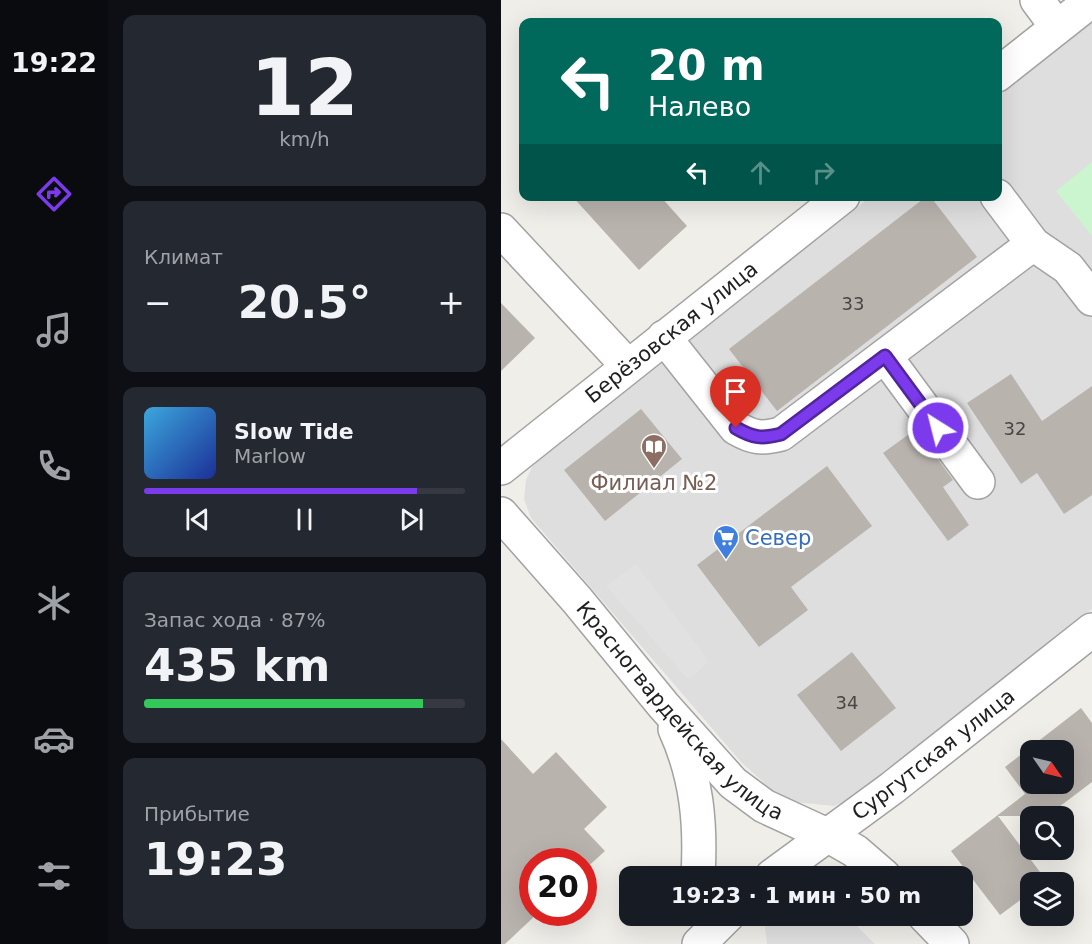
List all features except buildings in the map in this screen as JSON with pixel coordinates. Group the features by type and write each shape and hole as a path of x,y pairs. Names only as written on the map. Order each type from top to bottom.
{"street":[{"path":"1037,0 1057,27"},
{"path":"1002,71 1092,0"},
{"name":"Берёзовская улица","path":"501,468 627,365 837,201"},
{"path":"1001,201 1033,244 1068,268 1092,298"},
{"path":"501,230 627,365"},
{"path":"664,337 731,423 750,436 762,439 781,434 1033,244"},
{"path":"885,356 978,482"},
{"name":"Красногвардейская улица","path":"501,514 577,600 664,706 733,783 783,817 829,836 872,866"},
{"name":"Сургутская улица","path":"786,866 829,836 1092,630"},
{"path":"664,706 684,750 692,776 700,827 698,866"},
{"path":"694,944 695,926"},
{"path":"699,944 717,926"},
{"path":"935,926 952,944"}],"shaded area":[{"path":"1092,22 1092,609 858,797 834,806 795,802 772,790 741,762 531,518 524,499 526,480 532,467 549,450 865,201 1002,201 1002,93"},
{"path":"636,564 709,662 688,679 606,586"},
{"path":"765,926 857,926 875,944 767,944"}],"green space":[{"path":"1092,162 1092,236 1056,191"}],"place":[{"name":"Филиал №2","path":"654,470"},
{"name":"Север","path":"726,561"}],"route":[{"path":"736,428 750,436 762,439 781,434 885,356 938,428"}]}
